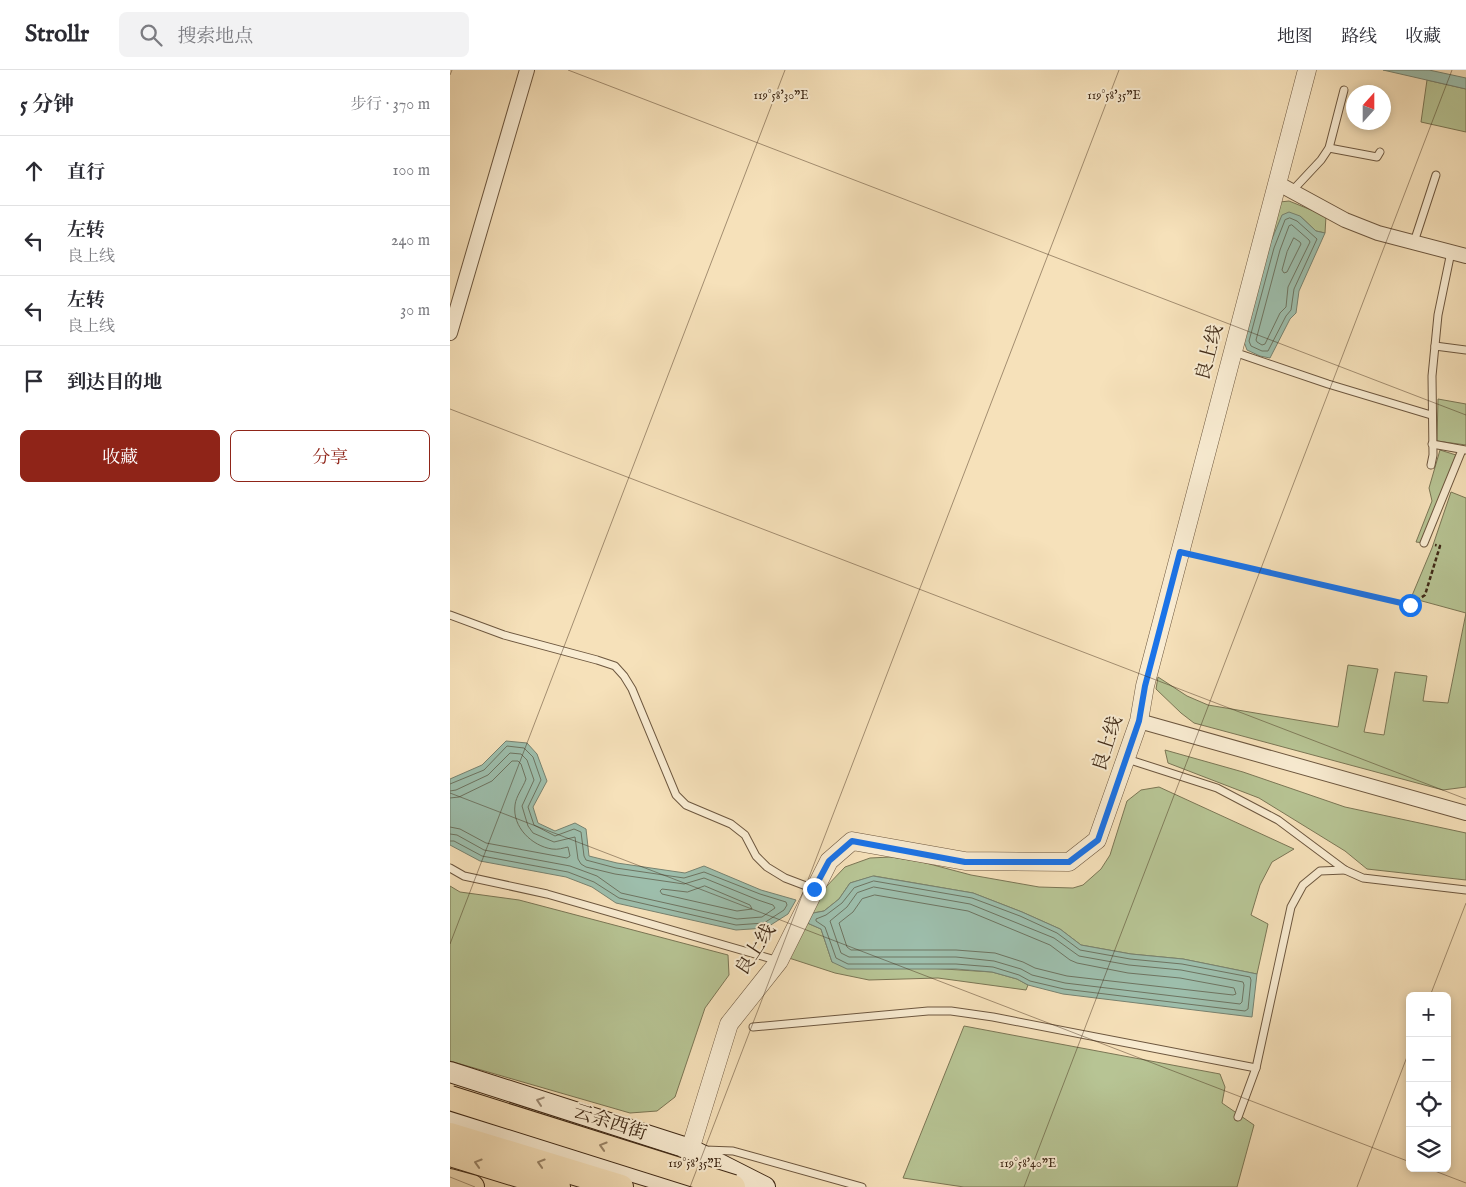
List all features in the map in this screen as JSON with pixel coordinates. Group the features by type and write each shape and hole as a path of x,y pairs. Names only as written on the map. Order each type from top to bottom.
{"highway":[{"path":"450,1098 733,1187"},
{"path":"450,1135 621,1187"},
{"path":"450,1154 558,1187"},
{"path":"450,1181 472,1187"}],"main road":[{"name":"云余西街","path":"450,1072 690,1149 765,1187"},
{"name":"云余西街","path":"450,1116 680,1186"}],"street":[{"path":"450,333 527,70"},
{"name":"良上线","path":"680,1186 729,1024 779,961 829,861 852,841 965,862 1069,862 1098,840 1139,721 1145,686 1233,352 1285,187 1307,70"},
{"path":"1285,187 1345,220 1378,233 1466,256"},
{"path":"1139,721 1466,814"}],"lane":[{"path":"1285,187 1321,160 1329,148 1344,90"},
{"path":"1329,148 1377,157 1380,152"},
{"path":"1414,242 1436,175"},
{"path":"1430,465 1433,455 1432,376 1438,315 1451,252"},
{"path":"1435,346 1466,350"},
{"path":"1233,352 1328,384 1432,415"},
{"path":"1424,543 1464,450 1432,444"},
{"path":"450,616 504,635 615,666 632,689 676,794 686,805 731,824 745,835 756,856 767,867 785,878 814,889"},
{"path":"1127,759 1217,788 1278,820 1346,870 1363,878 1466,890"},
{"path":"450,868 464,876 547,894 779,961"},
{"path":"1238,1117 1256,1068 1291,907 1303,885 1320,871 1346,870"},
{"path":"753,1026 928,1011 951,1012 993,1017 1256,1068"},
{"path":"690,1149 733,1152 862,1187"}],"path":[{"path":"1180,552 1410,605 1425,595 1440,546 1424,543"}],"shaded area":[{"path":"1427,80 1466,89 1466,132 1421,122"},
{"path":"1289,201 1326,216 1325,233 1316,231 1300,216 1269,246 1280,202"},
{"path":"1438,399 1466,404 1466,445 1437,441"},
{"path":"1440,450 1456,455 1424,543 1416,542 1432,501 1429,488"},
{"path":"1451,492 1466,498 1466,613 1411,598 1432,548"},
{"path":"1466,613 1466,787 1443,790 1194,723 1156,689 1158,677 1187,696 1208,705 1338,727 1348,665 1378,669 1364,732 1384,735 1395,672 1427,676 1423,701 1448,703"},
{"path":"1165,750 1243,772 1345,807 1466,833 1466,880 1367,869 1345,851 1259,798 1168,763"},
{"path":"1159,787 1294,849 1272,862 1260,885 1251,915 1268,924 1257,974 1183,959 1131,954 1081,945 1060,929 973,893 874,876 850,883 839,899 824,911 808,914 823,890 845,867 870,858 891,857 922,862 971,875 1039,887 1073,888 1083,885 1101,869 1110,855 1127,801 1141,790"},
{"path":"450,886 460,892 519,900 728,955 729,975 705,1008 675,1097 657,1111 630,1113 450,1061"},
{"path":"805,922 821,929 832,962 992,972 1017,979 1028,985 1026,990 938,978 869,980 835,973 789,958"},
{"path":"964,1026 1220,1074 1225,1087 1222,1103 1254,1125 1237,1187 964,1187 903,1178"}],"water":[{"path":"1383,70 1429,70 1466,78 1466,89"},
{"path":"1289,212 1300,216 1316,231 1325,233 1299,291 1296,313 1290,319 1270,358 1247,350 1244,342 1269,246 1282,215"},
{"path":"506,741 527,743 537,754 547,781 533,807 538,823 555,831 575,823 586,829 589,856 617,863 685,873 704,866 761,890 796,900 788,914 766,928 736,930 616,903 592,887 566,877 480,861 450,845 450,779 482,765"},
{"path":"873,876 973,893 1060,929 1081,945 1131,954 1183,959 1257,974 1252,1017 1063,994 1028,985 1017,979 992,972 956,969 847,969 832,962 821,929 805,922 808,914 824,911 839,899 850,883"}],"route":[{"path":"814,889 829,861 852,841 965,862 1069,862 1098,840 1139,721 1145,686 1180,552 1410,605"}]}
